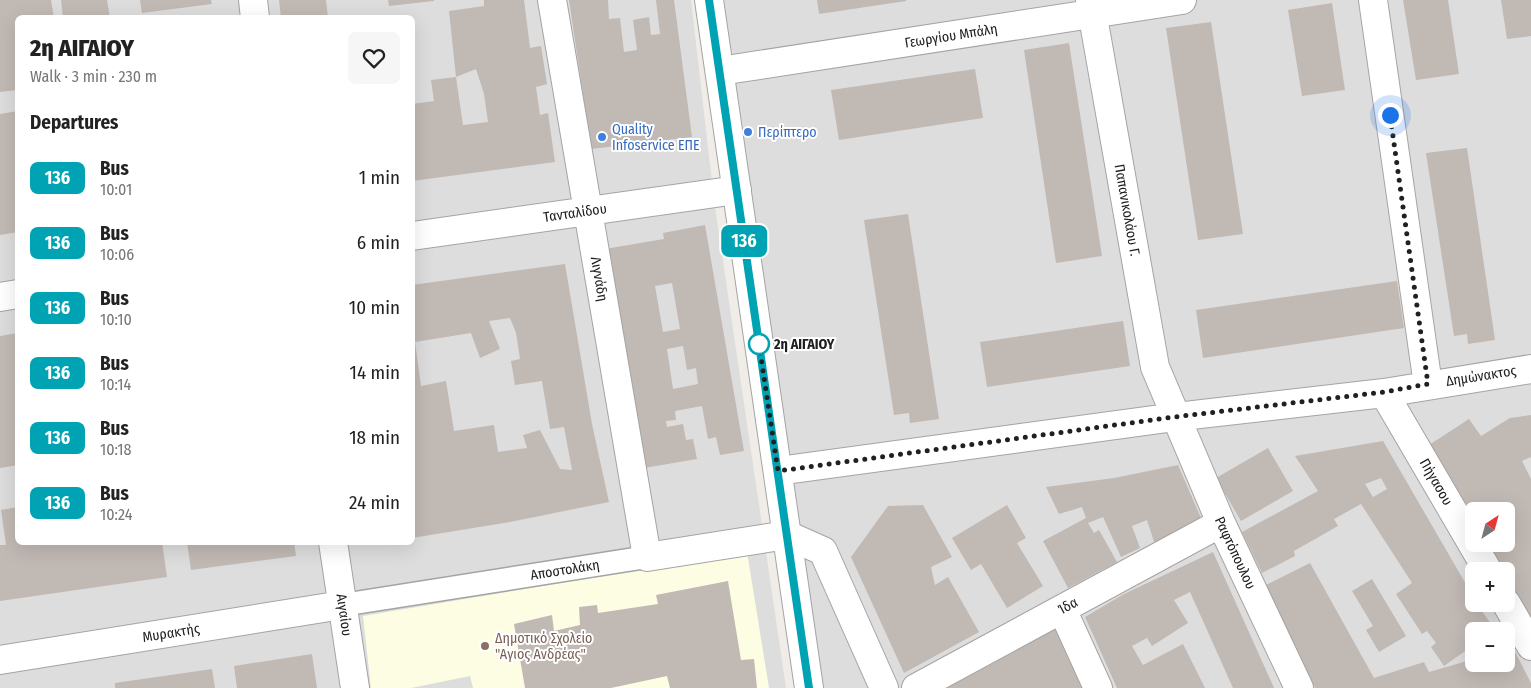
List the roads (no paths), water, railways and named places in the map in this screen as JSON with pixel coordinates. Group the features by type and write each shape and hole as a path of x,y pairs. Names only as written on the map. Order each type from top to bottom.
{"street":[{"path":"253,0 255,15"},
{"name":"Λιγνάδη","path":"552,0 647,557"},
{"path":"709,0 809,688"},
{"name":"Γεωργίου Μπάλη","path":"720,71 1092,7 1182,0"},
{"path":"1373,0 1428,384"},
{"name":"Παπανικολάου Γ.","path":"1092,7 1155,367 1174,417"},
{"name":"Τανταλίδου","path":"415,236 737,190"},
{"path":"0,297 15,294"},
{"name":"Δημώνακτος","path":"778,471 1174,417 1384,392 1531,369"},
{"name":"Πήγασου","path":"1384,392 1483,562"},
{"name":"Ραφτόπουλου","path":"1174,417 1221,523 1299,688"},
{"name":"Ίδα","path":"916,688 1221,523"},
{"path":"787,536 824,551 884,688"},
{"name":"Αποστολάκη","path":"342,605 787,536"},
{"name":"Αιγαίου","path":"333,545 354,688"},
{"name":"Μυρακτής","path":"0,660 342,605"},
{"path":"1062,609 1098,688"},
{"path":"1511,612 1531,646"}],"place":[{"name":"Περίπτερο","path":"748,132"},
{"name":"Quality Infoservice ΕΠΕ","path":"602,137"},
{"name":"2η ΑΙΓΑΙΟΥ","path":"759,344"},
{"name":"Δημοτικό Σχολείο \"Αγιος Ανδρέας\"","path":"485,646"}]}
